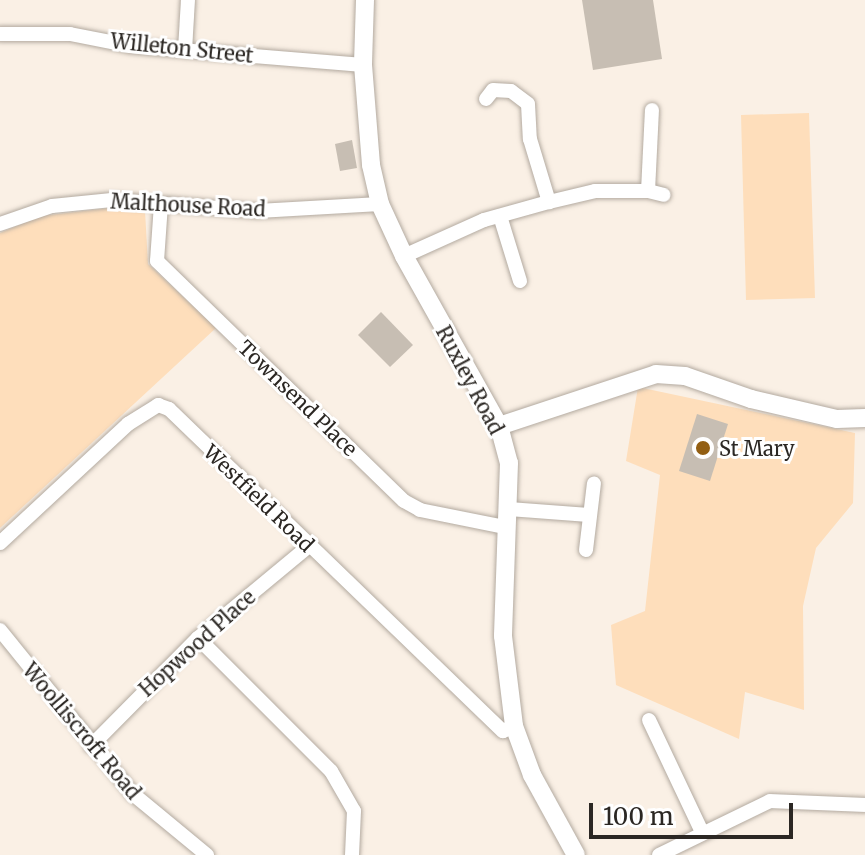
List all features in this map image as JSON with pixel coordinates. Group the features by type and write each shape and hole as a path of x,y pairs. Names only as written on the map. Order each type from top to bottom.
{"street":[{"path":"185,50 188,0"},
{"name":"Ruxley Road","path":"365,0 363,65 367,140 380,204 404,256 499,426 509,463 503,636 514,726 532,775 576,855"},
{"name":"Willeton Street","path":"0,34 70,34 185,50 363,65"},
{"path":"486,99 493,90 511,91 528,104 530,139 549,202"},
{"path":"648,191 652,110"},
{"path":"404,256 500,216 595,191 648,191 664,195"},
{"name":"Malthouse Road","path":"0,224 73,203 161,204 258,211 380,204"},
{"name":"Townsend Place","path":"161,204 157,261 404,501 420,510 507,518 589,515"},
{"path":"500,216 520,281"},
{"path":"499,426 589,392 656,374 685,376 765,402 837,419 865,418"},
{"name":"Westfield Road","path":"0,543 130,422 158,405 169,409 503,731 514,726"},
{"path":"586,550 594,483"},
{"name":"Hopwood Place","path":"91,746 198,638 310,545"},
{"path":"198,638 331,771 354,811 352,855"},
{"name":"Woolliscroft Road","path":"3,641 133,794 200,853"},
{"path":"649,720 702,832"},
{"path":"659,855 770,801 865,805"}],"shaded area":[{"path":"809,113 815,298 746,300 741,115"},
{"path":"110,208 145,211 148,264 216,328 0,528 0,233 41,216"},
{"path":"638,387 855,433 853,503 816,548 803,606 804,710 745,692 739,739 616,685 611,625 645,611 660,475 626,461"}],"building":[{"path":"582,0 653,0 662,59 593,70"},
{"path":"352,140 357,168 340,171 335,144"},
{"path":"381,312 413,345 390,367 358,335"},
{"name":"St Mary","path":"697,414 728,424 710,481 679,471"}],"place":[{"name":"St Mary","path":"703,448"}]}
